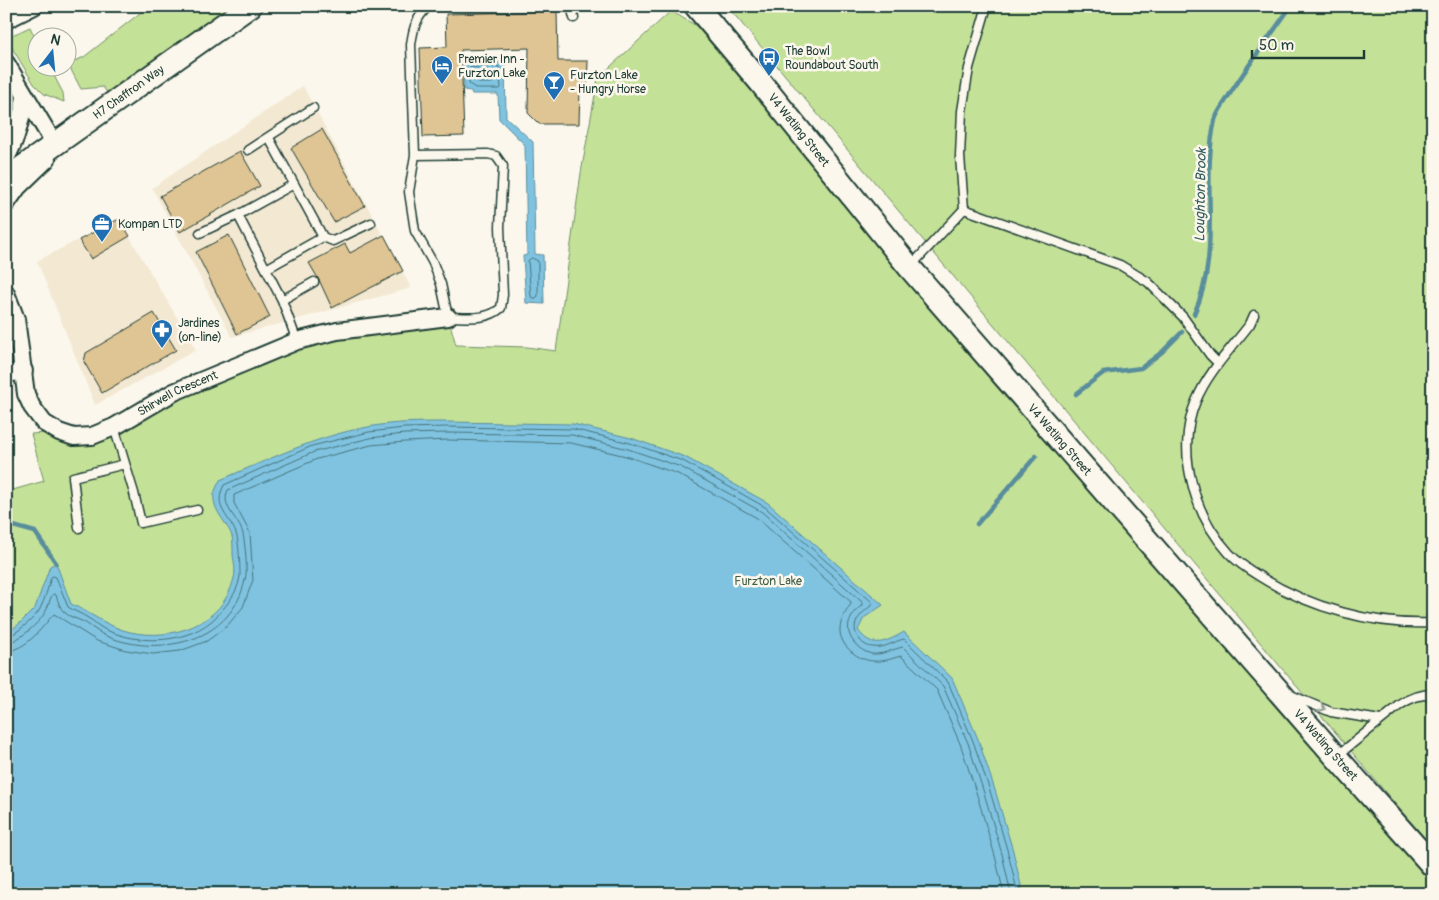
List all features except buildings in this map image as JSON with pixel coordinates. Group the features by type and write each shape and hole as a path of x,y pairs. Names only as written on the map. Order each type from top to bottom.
{"street":[{"path":"6,20 34,6"},
{"name":"H7 Chaffron Way","path":"6,179 250,6"},
{"name":"V4 Watling Street","path":"696,6 910,268 1277,690 1433,866"},
{"path":"6,63 25,97 63,140 36,171 18,187 6,204"},
{"path":"6,158 20,127 25,97"},
{"name":"Shirwell Crescent","path":"6,293 16,319 26,394 32,407 44,423 59,432 74,437 92,436 114,427 174,392 296,341 336,331 448,317"},
{"path":"6,374 24,371"}],"lane":[{"path":"415,155 488,154 496,156 503,166 500,227 503,295 501,308 493,315 448,317 441,284 433,262 416,231 409,192 415,155 411,45 413,29 417,19 429,6"},
{"path":"571,6 574,18"},
{"path":"910,268 964,209 960,156 962,111 969,68 987,6"},
{"path":"248,150 314,108"},
{"path":"269,138 323,237 333,241 371,223"},
{"path":"200,234 294,184"},
{"path":"964,209 1120,264 1148,282 1184,317 1210,356 1218,363"},
{"path":"238,215 282,300 296,341"},
{"path":"266,269 323,237"},
{"path":"282,300 314,282"},
{"path":"1254,315 1250,324 1207,378 1195,402 1188,434 1187,466 1196,498 1212,533 1230,554 1250,570 1275,586 1307,601 1352,615 1421,624 1433,623"},
{"path":"114,427 141,523 197,510"},
{"path":"79,528 73,477 125,464"},
{"path":"1277,690 1331,712 1380,720"},
{"path":"1336,757 1380,720 1410,698 1433,694"}],"shaded area":[{"path":"303,86 411,288 232,337 152,188"},
{"path":"119,219 196,350 95,405 37,261"}],"green space":[{"path":"149,6 232,6 108,94 103,87 81,89 75,78 78,78 78,60 84,57"},
{"path":"727,6 1433,6 1433,849"},
{"name":"Furzton Lake","path":"671,11 727,44 1433,866 1433,894 6,894 6,492 44,481 31,434 59,432 74,437 296,341 448,317 456,345 527,347 556,351 581,173 598,78"},
{"path":"30,27 28,28 28,74 6,38"},
{"path":"30,78 55,78 63,93 64,102 44,94"},
{"path":"6,89 11,102 12,114 6,138"}],"water":[{"path":"505,62 506,117 533,142 535,254 543,255 544,304 526,303 523,256 527,255 525,145 499,119 498,94 472,94 471,91 464,90 463,63"},
{"name":"Furzton Lake","path":"448,422 573,424 631,438 685,457 768,503 883,605 864,618 858,630 863,636 874,642 880,642 904,632 952,678 978,739 995,790 1013,851 1023,894 6,894 6,633 18,625 35,608 50,566 56,563 71,604 114,627 130,632 162,634 194,626 219,608 228,594 235,575 232,536 217,511 214,500 214,492 220,480 292,449 349,431 388,424"}],"waterway":[{"name":"Loughton Brook","path":"1194,314 1203,290 1207,266 1209,242 1209,169 1215,120 1235,85 1291,6"},
{"name":"Loughton Brook","path":"1076,394 1103,373 1141,368 1162,352 1182,332"},
{"name":"Loughton Brook","path":"977,524 1036,456"},
{"path":"6,524 35,532 56,563"}],"place":[{"name":"The Bowl Roundabout South","path":"769,77"},
{"name":"Premier Inn - Furzton Lake","path":"442,85"},
{"name":"Furzton Lake - Hungry Horse","path":"554,101"},
{"name":"Kompan LTD","path":"102,243"},
{"name":"Jardines (on-line)","path":"162,349"}]}
